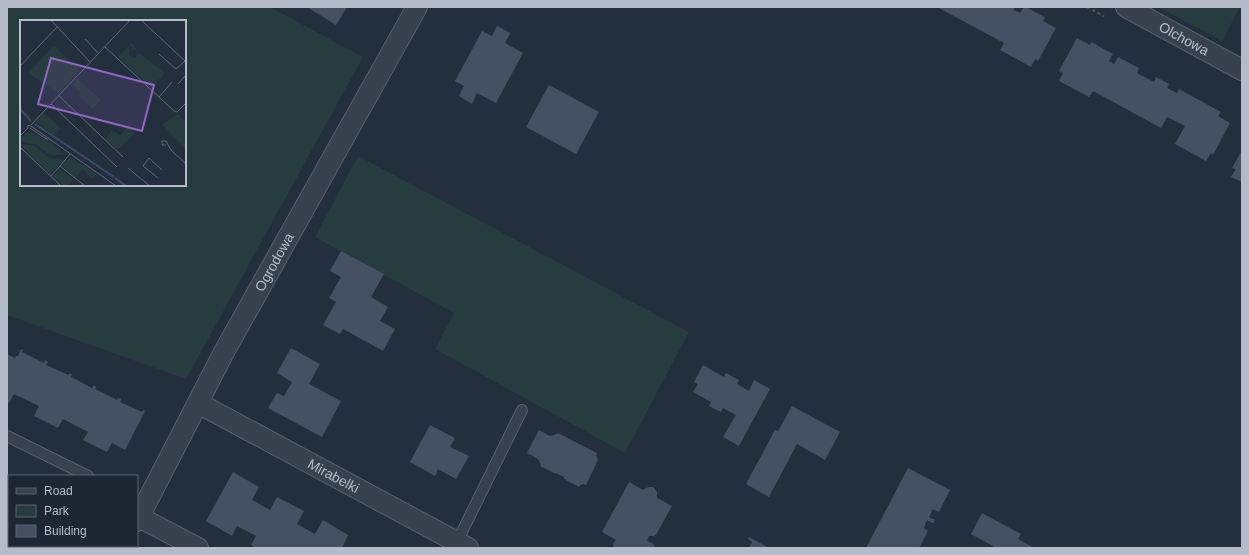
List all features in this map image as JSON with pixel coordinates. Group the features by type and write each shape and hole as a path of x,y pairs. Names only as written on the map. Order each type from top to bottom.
{"street":[{"name":"Ogrodowa","path":"140,510 248,308 417,7"},
{"name":"Olchowa","path":"1126,7 1242,70"},
{"name":"Mirabelki","path":"198,403 463,545"},
{"path":"140,510 198,548"}],"lane":[{"path":"463,545 522,410"},
{"path":"7,436 86,475"}],"green space":[{"path":"7,7 270,7 363,57 186,379 7,315"},
{"path":"1159,7 1240,7 1222,41"},
{"path":"358,156 689,332 625,453 435,349 454,313 315,237"}],"building":[{"path":"307,7 347,7 336,25"},
{"path":"937,7 1015,7 1014,10 1020,13 1024,7 1026,7 1045,17 1043,21 1056,28 1038,61 1035,59 1031,67 1000,50 1004,43"},
{"path":"497,26 510,33 505,43 523,53 496,103 477,93 472,104 459,96 464,86 455,81 482,31 492,36"},
{"path":"1077,38 1090,45 1091,42 1113,54 1109,61 1114,64 1118,57 1139,68 1137,73 1154,82 1156,77 1169,84 1167,88 1177,93 1179,89 1221,112 1218,116 1230,123 1213,155 1211,153 1206,161 1175,144 1185,126 1167,117 1161,128 1093,91 1089,97 1059,81 1063,73 1059,71"},
{"path":"549,85 599,112 576,154 526,127"},
{"path":"1242,150 1242,182 1231,177 1236,169 1232,168"},
{"path":"341,251 384,274 371,297 388,307 380,321 395,329 383,351 343,329 340,334 323,325 336,302 329,298 341,277 330,271"},
{"path":"291,348 320,364 309,384 341,401 322,437 268,408 277,393 284,396 292,382 277,373"},
{"path":"21,349 23,350 22,352 44,363 45,360 48,362 46,365 68,375 69,373 72,374 71,377 92,388 94,385 96,387 95,389 117,400 118,398 121,399 120,402 142,412 143,410 145,411 125,450 112,443 107,452 83,440 88,432 63,419 58,428 34,416 39,406 14,394 9,403 7,402 7,354 15,358 18,356"},
{"path":"703,365 724,377 726,373 739,380 737,384 749,391 754,380 770,389 739,446 723,437 736,415 723,408 721,412 709,406 711,402 693,392 698,384 694,382"},
{"path":"792,406 840,432 825,460 797,444 769,497 746,484 775,430 778,431"},
{"path":"430,425 455,438 450,447 469,456 456,479 438,469 435,476 410,462"},
{"path":"539,430 550,436 558,433 597,453 596,455 598,460 586,485 580,485 579,487 566,480 564,477 540,466 541,465 538,459 527,453"},
{"path":"908,468 950,490 939,512 933,509 929,517 935,520 934,522 933,523 927,520 924,528 928,531 919,548 866,548"},
{"path":"233,472 259,487 252,500 270,510 277,497 304,511 297,524 315,534 323,520 348,535 342,548 256,548 251,545 256,536 237,526 232,536 206,521"},
{"path":"7,480 8,526 7,526"},
{"path":"629,482 643,490 653,487 657,492 657,498 672,506 657,533 654,536 649,536 647,541 652,543 656,548 614,548 613,544 616,540 602,532"},
{"path":"982,513 1021,534 1018,539 1034,548 992,548 993,546 971,534"},
{"path":"749,537 769,548 749,548 752,542 748,539"},
{"path":"49,547 74,547 74,548"}]}
